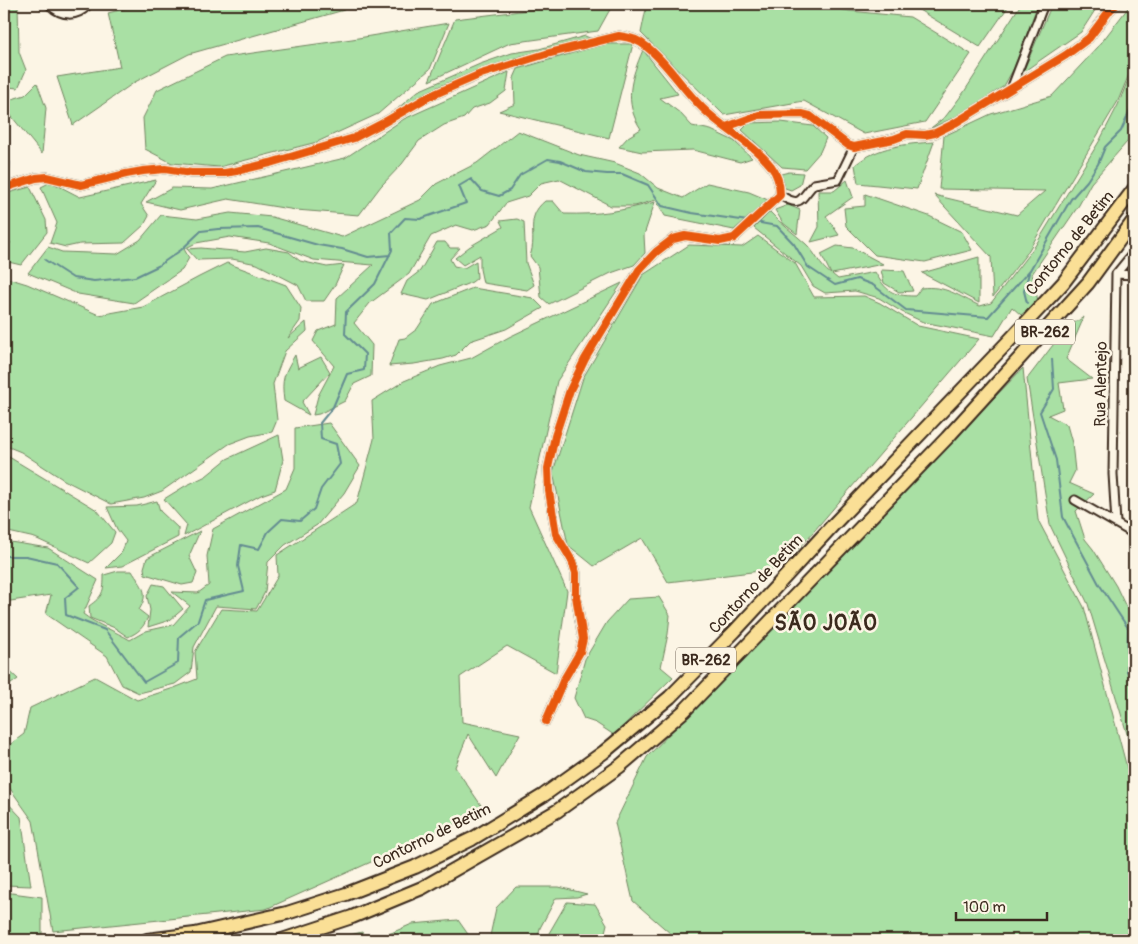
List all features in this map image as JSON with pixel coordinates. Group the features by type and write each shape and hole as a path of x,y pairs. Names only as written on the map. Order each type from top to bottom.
{"highway":[{"name":"Contorno de Betim","path":"148,940 195,934 287,913 346,894 415,867 480,834 544,795 604,752 670,697 735,631 1007,343 1063,283 1134,189"},
{"name":"BR-262","path":"282,940 352,917 422,888 557,811 627,760 684,711 947,438 1088,283 1134,220"}],"main road":[{"path":"51,4 65,13 80,10 88,4"}],"street":[{"path":"1011,89 1044,4"},
{"path":"726,127 760,115 802,114 810,116 848,145 854,147 894,139 907,134 925,135 935,133 955,124 1066,55 1089,38 1110,10 1117,4"},
{"path":"4,188 36,178 52,178 81,185 143,171 165,169 191,173 217,173 236,171 270,163 354,138 428,97 481,74 546,54 619,36 639,40 688,94 740,137 770,166 779,181 780,195"},
{"path":"780,195 793,202 798,202 804,198 814,184 838,180 854,147"},
{"path":"546,721 563,681 580,652 583,639 576,596 576,573 572,561 556,534 549,491 548,468 555,436 570,390 585,358 638,270 656,252 673,240 685,236 720,241 734,238 780,195"},
{"path":"1116,274 1134,252"},
{"path":"1116,274 1134,275"},
{"name":"Rua Alentejo","path":"1116,274 1113,474 1116,523"},
{"path":"1075,500 1134,534"}],"green space":[{"path":"4,4 18,4 19,52 26,70 18,88 8,87 4,84"},
{"path":"143,4 339,4 344,10 189,54 135,82 73,125 57,77 120,67 108,13"},
{"path":"577,4 613,4 598,31 510,43 429,81 455,19"},
{"path":"647,4 809,4 850,11 910,17 971,54 925,122 864,134 804,101 724,115 641,33"},
{"path":"909,4 1010,4 980,47"},
{"path":"1021,4 1038,4 1014,68 1004,86 964,113 931,128 946,116 964,92"},
{"path":"1052,4 1099,4 1081,32 1023,72"},
{"path":"1131,4 1134,4 1134,62 1118,101 1027,253 993,297 991,257 934,195 1017,215 1045,191 939,189 944,136 991,114 1052,96 1098,47"},
{"path":"449,23 430,69 378,114 317,142 219,167 172,163 145,149 143,118 157,90 225,57"},
{"path":"585,36 592,39 521,56 435,88 365,128 396,110 418,91 480,64 512,53 539,49"},
{"path":"604,44 633,44 609,138 499,111 515,104 514,78 518,69"},
{"path":"643,50 678,94 660,98 680,113 692,126 711,130 734,141 752,158 740,162 693,150 642,152 619,147 628,137 641,129 632,109 631,90 635,70"},
{"path":"1134,65 1134,134 1091,183 1079,205 1032,274 1038,301 1021,315 1012,307 994,336 923,322 879,298 855,291 825,293 813,286 801,266 754,228 770,212 806,244 823,267 831,274 821,254 837,246 853,248 883,264 832,274 838,279 875,272 886,288 901,295 915,296 921,288 938,288 952,292 980,306 991,303 1035,246 1100,140 1118,105"},
{"path":"509,72 506,91 490,103 472,109 464,118 444,125 419,141 359,215 296,210 228,199 180,210 146,202 172,188 212,189 345,158 404,119"},
{"path":"37,83 46,108 42,154 4,107 4,98 9,100 25,95"},
{"path":"781,122 813,126 826,138 820,152 805,169 782,167 742,130 749,123"},
{"path":"518,131 579,155 615,163 640,173 658,188 683,198 707,183 749,192 768,200 734,230 665,216 656,200 635,206 611,206 559,179 541,183 528,196 506,203 490,224 473,230 456,225 431,236 409,274 370,303 354,323 372,345 371,376 354,384 345,401 313,415 318,396 334,366 313,341 318,331 336,324 337,298 373,265 314,260 269,243 230,237 196,243 184,249 189,258 182,270 134,303 78,294 28,273 48,247 62,252 117,254 140,240 161,215 197,219 230,213 272,217 342,237 420,200 436,184 477,163"},
{"path":"934,142 917,189 858,183 855,165 873,154 893,147"},
{"path":"789,172 803,173 800,185 791,190 785,188 781,174"},
{"path":"156,180 141,204 149,216 144,225 124,243 80,244 66,247 50,243 57,223 41,187 51,182 80,197"},
{"path":"847,180 853,197 826,216 839,235 811,242 819,227 818,191 834,191"},
{"path":"30,187 46,220 47,232 21,265 4,261 4,241 11,243 4,239 4,194"},
{"path":"865,194 929,216 962,232 972,250 925,262 875,255 846,226 844,208 865,206"},
{"path":"545,201 553,201 564,214 610,212 655,202 644,235 645,253 634,265 611,273 549,304 541,297 538,267 530,256 533,241 533,220 539,207"},
{"path":"788,205 800,210 797,234 783,223 775,210"},
{"path":"517,219 524,222 526,263 534,285 527,290 483,283 480,255 463,265 455,258 469,247 503,227 500,221"},
{"path":"758,236 795,263 814,297 864,296 880,303 918,326 979,339 802,545 777,569 668,582 642,538 594,566 568,545 553,472 583,378 643,275 689,245 742,247"},
{"path":"437,242 445,242 450,248 460,248 450,259 454,266 464,268 476,261 477,278 472,282 428,300 401,294 407,281 420,271"},
{"path":"201,248 245,252 266,248 289,252 300,261 327,267 344,265 335,285 324,301 306,301 298,285 257,264 232,259 197,260 187,249"},
{"path":"979,257 979,303 922,273"},
{"path":"227,263 286,285 301,308 300,321 288,338 306,322 307,331 285,351 273,384 277,420 272,432 250,436 229,444 162,491 144,498 111,504 64,480 21,452 4,445 4,277 27,284 99,315 143,307"},
{"path":"881,270 904,271 913,291 899,292 884,283"},
{"path":"622,283 557,381 529,507 567,591 556,673 507,646 460,677 462,722 520,734 496,778 468,734 455,767 485,811 266,909 53,931 33,821 4,780 4,749 24,734 30,708 95,677 137,700 197,679 195,652 221,609 257,611 278,576 277,555 357,503 374,439 372,401 404,381 440,366 471,358 509,337"},
{"path":"473,288 533,298 543,308 506,329 470,341 456,355 414,364 389,366 399,339 405,338 417,329 433,304"},
{"path":"1084,317 1066,359 1092,379 1059,383 1063,409 1048,415 1067,425 1072,443 1075,471 1069,483 1094,494 1076,511 1085,539 1116,586 1126,607 1134,610 1134,659 1128,665 1134,669 1134,757 1088,604 1050,525 1027,379 1066,328"},
{"path":"295,355 298,368 321,357 330,372 302,402 309,415 284,401 284,376"},
{"path":"1023,368 1038,520 1084,607 1134,794 1134,940 678,940 633,901 615,823 647,757"},
{"path":"329,423 360,466 344,493 317,525 285,545 268,562 265,592 256,609 216,606 194,647 191,672 175,684 139,693 122,685 107,656 46,614 51,595 4,602 4,541 48,548 98,580 83,614 130,640 146,631 173,625 190,606 172,592 198,593 209,585 207,556 213,529 286,489 295,468 295,428"},
{"path":"279,435 283,460 275,490 261,495 184,536 187,525 164,499 206,476 227,459"},
{"path":"4,454 97,510 115,532 111,543 89,563 35,538 4,531"},
{"path":"157,501 160,511 178,528 178,537 122,566 106,568 122,552 126,541 117,529 107,507 137,506"},
{"path":"200,531 189,556 197,573 193,583 182,585 145,574 144,568 147,558"},
{"path":"118,571 132,571 139,581 144,599 139,610 148,617 140,629 128,637 115,628 90,618 89,606 102,593 104,575"},
{"path":"153,584 164,586 183,609 170,620 148,627 150,610 147,596"},
{"path":"659,597 670,615 661,667 673,677 614,735 596,723 584,719 574,698 585,659 607,622 628,599"},
{"path":"4,666 18,679 4,689"},
{"path":"4,799 21,817 31,886 4,885"},
{"path":"516,887 559,887 587,894 577,897 556,898 540,928 537,940 492,940 490,936 496,908"},
{"path":"4,892 42,897 42,940 4,940"},
{"path":"567,902 595,904 607,924 603,940 545,940"},
{"path":"458,920 472,940 375,940 412,924"},
{"path":"362,932 365,940 330,940"}],"water":[{"path":"4,153 10,162 9,179 4,181"}],"waterway":[{"path":"755,222 777,226 794,244 808,267 835,285 857,279 873,285 906,310 988,317 1030,270 1071,199 1087,181 1098,164 1105,147 1121,131 1134,102 1134,97"},
{"path":"4,556 26,556 57,563 79,587 65,598 66,615 105,630 144,682 178,663 179,637 198,621 205,600 244,591 238,566 241,545 259,549 268,532 282,519 300,521 314,509 321,489 340,464 336,444 321,439 320,423 333,407 347,374 364,370 365,354 345,334 346,312 375,284 392,250 391,233 405,218 420,219 466,203 459,186 471,179 482,191 499,196 510,190 520,175 548,159 560,161 586,172 622,174 648,185 662,206 692,213 748,221"},
{"path":"45,260 73,278 94,281 135,277 158,266 181,250 201,231 258,228 368,257 390,255"},
{"path":"1027,303 1024,291 1029,273"},
{"path":"1052,359 1054,389 1040,412 1056,460 1063,517 1099,584 1128,628 1127,671 1134,682"}],"cycle path":[{"path":"726,127 759,115 802,114 810,116 848,145 854,147 894,139 907,134 925,135 935,133 955,123 1066,55 1089,38 1110,10 1117,4"},
{"path":"4,188 36,178 47,177 81,185 143,171 165,169 191,173 225,173 270,163 354,138 428,97 481,74 546,54 619,36 634,39 647,47 663,62 701,106 764,158 777,176 780,195 734,238 720,241 685,236 673,239 656,252 639,270 585,359 570,390 555,436 548,468 549,491 556,534 572,561 576,573 576,596 583,639 580,652 563,681 546,721"}],"district":[{"name":"SÃO JOÃO","path":"826,623"}]}
